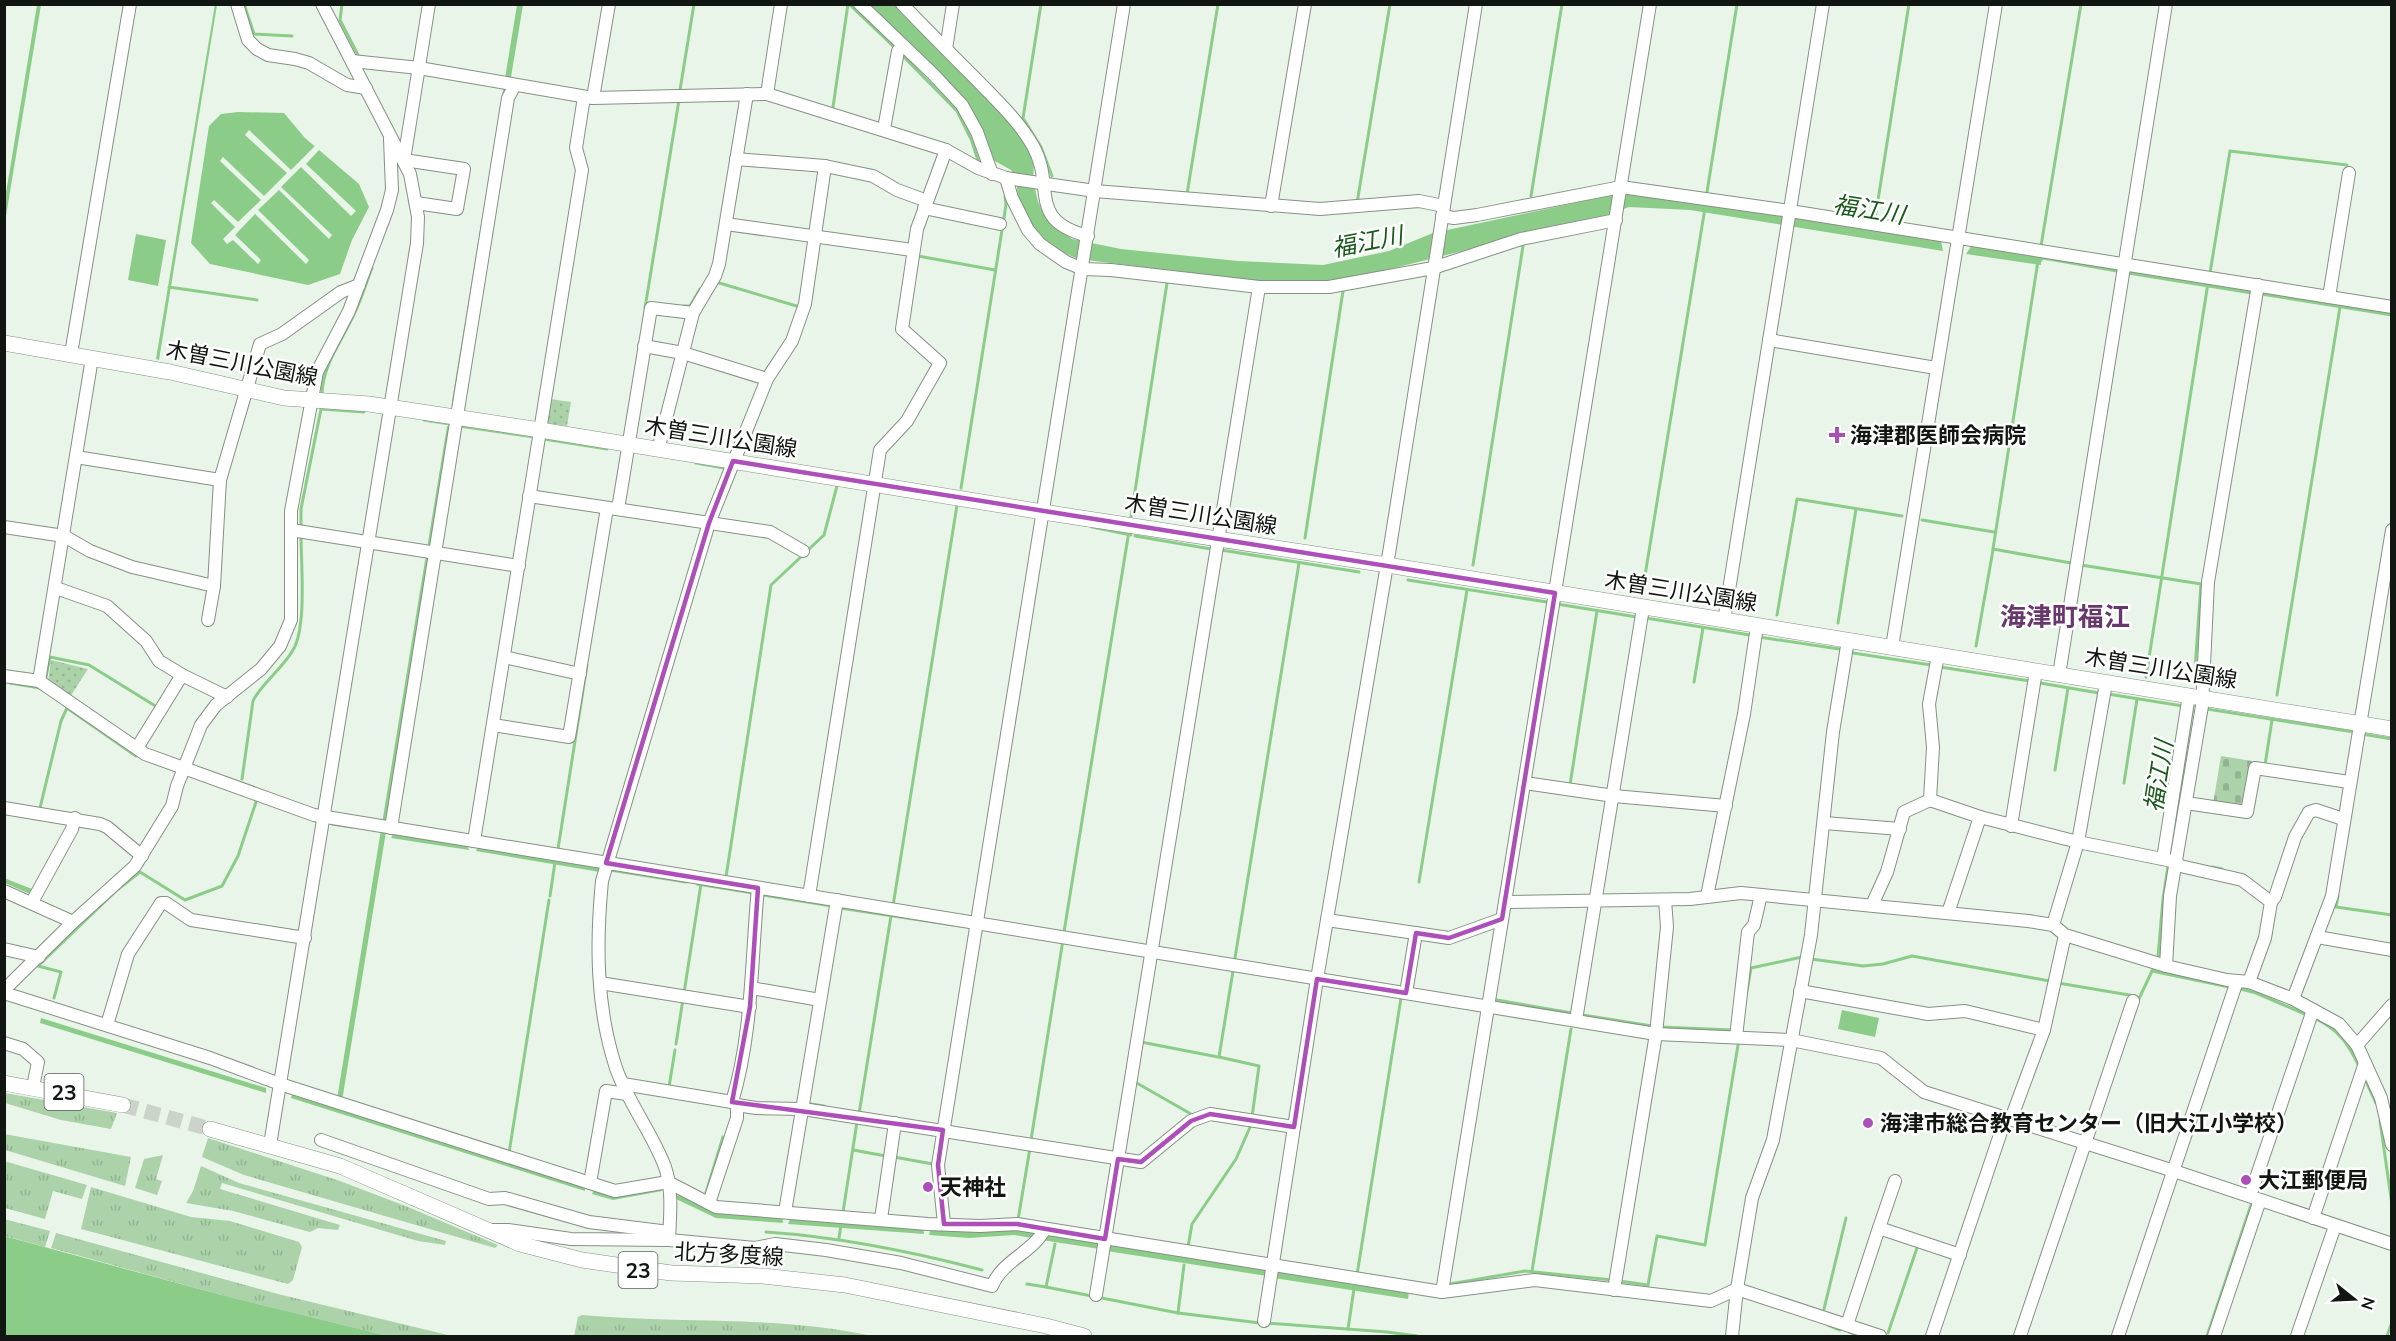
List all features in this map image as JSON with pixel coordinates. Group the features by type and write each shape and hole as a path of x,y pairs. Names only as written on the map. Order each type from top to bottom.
{"main road":[{"name":"木曽三川公園線","path":"4,343 171,372 248,391 311,401 390,407 540,430 2391,729"},
{"name":"23","path":"4,1083 123,1105"},
{"name":"北方多度線","path":"210,1129 340,1166 520,1244 573,1258 671,1274 763,1276 845,1285 1084,1336"}],"street":[{"path":"71,354 130,4"},
{"path":"237,4 248,40 257,49 268,55 295,58 309,63 347,85 366,88"},
{"path":"270,1145 417,243 416,203 410,174 322,4"},
{"path":"404,160 429,4"},
{"path":"474,841 582,170 576,148 609,4"},
{"path":"767,94 781,4"},
{"path":"860,4 962,105 977,132 992,174"},
{"path":"902,4 1019,124 1035,148 1044,201 1056,222 1087,238"},
{"path":"946,49 953,4"},
{"path":"944,1224 938,1165 943,1130 1124,4"},
{"path":"1271,206 1305,4"},
{"path":"1264,1321 1317,979 1387,565 1476,4"},
{"path":"1442,1292 1650,4"},
{"path":"1724,621 1823,4"},
{"path":"1892,647 1996,4"},
{"path":"2059,675 2166,4"},
{"path":"884,129 898,51 903,46"},
{"path":"352,61 419,69 589,97 767,94 946,150 992,174 1007,179 1095,191 1320,209 1419,201 1442,217 1454,218 1621,190 1789,217 1957,237 2391,307"},
{"path":"385,827 431,552 457,417 510,84"},
{"path":"658,450 693,313 715,276 726,224 747,94"},
{"path":"390,138 392,190 387,210 349,311 317,372 291,511 291,620 280,646 270,660 216,705 201,724 172,806 135,866 73,922 4,992 210,1058 280,1084 615,1191 668,1182 716,1207 944,1224 980,1226 1017,1224 1442,1292 1535,1280 1615,1284 1711,1301 1737,1289 1881,1336"},
{"path":"809,896 880,450 907,421 940,363 902,329 912,250 946,150"},
{"path":"736,159 825,166 873,176 926,205 1000,224"},
{"path":"404,160 464,170 458,209 416,203"},
{"path":"669,1236 668,1182 665,1167 625,1089 616,1066 601,1009 599,907 602,881 709,523 767,379 792,341 805,304 825,166"},
{"path":"2329,297 2349,173"},
{"path":"1007,179 1012,198 1028,230 1054,255 1083,267 1259,287 1309,289 1329,287 1434,266 1521,239 1616,217"},
{"path":"726,224 912,250"},
{"path":"208,620 214,586 220,480 260,344 282,334 341,292 359,285"},
{"path":"2166,966 2170,896 2186,803 2208,582 2258,285"},
{"path":"1096,1295 1259,287"},
{"path":"493,725 569,737 613,509 629,445 651,308 693,313"},
{"path":"1769,340 1936,368"},
{"path":"644,346 683,353 767,379"},
{"path":"39,681 92,358"},
{"path":"76,457 220,480"},
{"path":"529,496 770,532 803,551"},
{"path":"4,526 64,536 90,551 132,567 214,586"},
{"path":"291,530 519,566"},
{"path":"2293,999 2332,896 2391,530"},
{"path":"56,588 107,606 146,641 159,661 227,697"},
{"path":"1576,1020 1643,608"},
{"path":"1707,896 1744,714 1757,626"},
{"path":"1732,1336 1752,1198 1773,1140 1800,991 1815,900 1833,732 1848,640"},
{"path":"1930,800 1933,747 1929,704 1938,655"},
{"path":"504,657 580,674"},
{"path":"2011,826 2036,671"},
{"path":"137,748 182,675"},
{"path":"5,679 39,681 145,754 324,817 1656,1034 1791,1040 1881,1058 1924,1092 2174,1171 2391,1244"},
{"path":"2053,925 2078,842 2106,683"},
{"path":"2163,859 2196,696"},
{"path":"2186,803 2247,812 2255,768 2349,782"},
{"path":"1525,783 1614,796 1726,806"},
{"path":"1872,905 1887,872 1904,812 1930,800 2011,826 2163,859 2242,880 2271,903"},
{"path":"4,808 75,818 107,827 142,856"},
{"path":"2118,1336 2174,1171 2243,982 2265,938 2271,903 2295,837 2309,812 2316,810 2343,819"},
{"path":"1948,913 1980,817"},
{"path":"32,902 72,829 75,818"},
{"path":"1824,823 1900,829"},
{"path":"709,1203 737,1118 735,1104 750,1007 758,888"},
{"path":"4,891 73,922"},
{"path":"1505,902 1665,900 1741,893 2053,925 2065,935 2166,966 2243,982 2293,999 2339,1024 2357,1045 2381,1098 2391,1145"},
{"path":"1736,1037 1748,932 1754,926 1761,895"},
{"path":"786,1212 837,900"},
{"path":"1615,1284 1656,1034 1666,927 1665,900"},
{"path":"107,1025 128,954 161,903 166,903 191,920 305,938"},
{"path":"1327,920 1449,938 1502,919"},
{"path":"1406,993 1416,933"},
{"path":"1932,1336 2008,1118 2044,1030 2065,935"},
{"path":"2317,937 2391,950"},
{"path":"4,949 39,957"},
{"path":"600,983 750,1007"},
{"path":"752,988 820,1000"},
{"path":"1800,991 1928,1014 1965,1011 2044,1030"},
{"path":"2020,1336 2133,1000"},
{"path":"2357,1045 2391,1005"},
{"path":"2214,1336 2313,1010"},
{"path":"4,1043 23,1048 38,1062 33,1087"},
{"path":"2313,1218 2365,1063"},
{"path":"590,1183 606,1091 625,1089 756,1108 803,1109 1141,1162 1191,1121 1210,1114 1294,1127"},
{"path":"881,1219 895,1123"},
{"path":"321,1140 489,1199 505,1198 589,1222 756,1248 775,1244 826,1250 902,1263 992,1286 995,1278 1009,1263 1039,1240 1045,1229"},
{"path":"1847,1325 1895,1181"},
{"path":"2297,1336 2335,1226"},
{"path":"1879,1228 1960,1255"},
{"path":"486,1230 508,1230 571,1239 669,1236"}],"highlighted area":[{"path":"733,461 1555,593 1502,919 1449,938 1416,933 1406,993 1317,979 1294,1127 1210,1114 1191,1121 1141,1162 1118,1159 1105,1239 1017,1224 944,1224 938,1165 943,1130 732,1102 750,1007 758,888 606,863 709,523"}],"green space":[{"path":"550,399 571,402 567,426 546,423"},
{"path":"51,660 88,669 70,697 48,682"},
{"path":"2221,756 2252,761 2244,809 2213,804"},
{"path":"4,1093 117,1113 111,1129 61,1120 5,1103"},
{"path":"4,1134 131,1157 125,1186 5,1150"},
{"path":"208,1138 340,1181 498,1245 495,1248 244,1175 202,1157"},
{"path":"163,1155 156,1179 162,1181 157,1195 135,1188 144,1159"},
{"path":"4,1161 87,1185 82,1199 53,1191 45,1219 5,1208"},
{"path":"201,1166 239,1183 446,1241 445,1245 418,1241 222,1183 220,1189 340,1225 338,1230 318,1228 310,1232 233,1211 186,1203 193,1191"},
{"path":"91,1187 191,1217 230,1221 299,1242 302,1247 293,1280 288,1284 81,1229"},
{"path":"4,1219 50,1231 45,1247 5,1236"},
{"path":"56,1233 278,1294 452,1336 388,1336 214,1293 51,1248"},
{"path":"582,1315 764,1322 836,1329 872,1336 574,1336 578,1317"}],"shaded area":[{"path":"215,4 217,5 159,360 156,359"},
{"path":"37,5 41,5 5,222 5,199"},
{"path":"517,5 523,5 457,401 452,401"},
{"path":"870,5 895,5 1019,131 1034,164 1033,180 1038,202 1049,222 1072,239 1121,249 1238,261 1323,265 1389,251 1433,233 1612,195 1632,193 1941,240 1943,251 1690,210 1629,207 1607,215 1322,284 1291,285 1078,259 1057,250 1040,237 1029,224 1018,198 1016,177 1011,170 993,160 942,76"},
{"path":"284,113 305,138 359,184 369,207 352,240 340,274 308,285 210,264 191,243 209,126 221,114"},
{"path":"136,234 166,240 158,286 128,280"},
{"path":"1972,245 2041,257 2041,265 1966,254"},
{"path":"447,426 452,428 342,1101 337,1099"},
{"path":"394,832 467,844 469,850 391,838"},
{"path":"478,846 599,866 600,872 476,851"},
{"path":"4,878 32,889 30,894 5,883"},
{"path":"1842,1010 1879,1018 1875,1037 1838,1029"},
{"path":"41,1018 266,1088 266,1093 40,1023"},
{"path":"292,1095 585,1187 585,1191 291,1098"},
{"path":"661,1187 662,1191 613,1200 592,1194 594,1190"},
{"path":"681,1193 782,1216 783,1223 716,1218 674,1198"},
{"path":"791,1217 923,1227 924,1234 788,1224"},
{"path":"931,1228 1014,1228 1038,1232 1037,1239 1014,1235 969,1238 929,1235"},
{"path":"1046,1233 1100,1242 1100,1249 1042,1240"},
{"path":"4,1236 214,1293 388,1336 5,1336"},
{"path":"1109,1244 1267,1270 1267,1276 1107,1251"},
{"path":"1277,1271 1409,1292 1408,1299 1274,1278"}],"pier":[{"path":"249,130 291,170 316,145 320,149 306,164 356,211 351,216 301,167 281,187 332,235 329,239 279,190 258,210 309,260 306,264 255,214 235,235 261,260 258,264 233,240 227,244 223,239 235,227 211,203 214,200 238,222 261,200 220,161 223,157 264,196 287,173 245,135"}],"waterway":[{"path":"244,4 254,34 292,36"},
{"path":"342,4 340,20 358,55"},
{"path":"680,90 694,4"},
{"path":"833,107 848,4"},
{"path":"849,4 893,46"},
{"path":"1041,4 1023,118 1041,147 1052,176"},
{"path":"1187,194 1218,4"},
{"path":"1357,203 1390,4"},
{"path":"1531,196 1562,4"},
{"path":"1707,192 1737,4"},
{"path":"1875,219 1909,4"},
{"path":"2041,246 2081,4"},
{"path":"902,55 957,111 971,139 979,163"},
{"path":"645,308 679,100"},
{"path":"2210,273 2230,151 2347,165"},
{"path":"961,488 1006,205 1005,196"},
{"path":"1642,594 1705,208"},
{"path":"1473,565 1523,246"},
{"path":"918,256 995,270"},
{"path":"2040,261 2043,258 2117,271"},
{"name":"福江川","path":"2038,261 1993,549 2071,563"},
{"path":"322,394 326,372 357,307 372,268"},
{"path":"2128,273 2252,293"},
{"path":"716,282 800,307"},
{"path":"1131,517 1167,283"},
{"path":"2146,677 2208,283"},
{"path":"169,287 257,300"},
{"path":"683,306 690,306 700,289"},
{"path":"1305,538 1343,291"},
{"path":"2261,294 2392,315"},
{"path":"2277,695 2340,307"},
{"path":"301,528 301,509 321,409 364,412"},
{"path":"424,420 450,424"},
{"path":"459,426 534,437"},
{"path":"544,439 607,449"},
{"path":"696,463 724,468"},
{"path":"808,550 824,535 837,486"},
{"path":"1777,615 1797,499 1902,516"},
{"path":"893,906 957,505"},
{"path":"1838,623 1856,509"},
{"path":"1922,520 1994,532"},
{"path":"1092,527 1131,535"},
{"path":"1064,932 1129,531"},
{"path":"242,779 253,701 289,656 297,640 302,611 301,535"},
{"path":"1135,536 1211,549"},
{"path":"1221,550 1359,572"},
{"path":"1976,646 1993,550"},
{"path":"726,877 771,585 803,555"},
{"path":"1235,958 1299,563"},
{"name":"福江川","path":"2081,565 2201,584 2194,683"},
{"path":"1408,580 1547,602"},
{"path":"1419,882 1467,590"},
{"path":"1557,604 1637,617"},
{"path":"1570,785 1597,611"},
{"path":"1646,618 1750,635"},
{"path":"1694,682 1703,628"},
{"path":"1759,637 1839,649"},
{"path":"1853,653 1931,665"},
{"path":"46,677 50,657 89,665 157,707"},
{"path":"558,849 587,665"},
{"path":"1940,667 2030,681"},
{"path":"10,683 40,688"},
{"path":"2040,683 2099,693"},
{"path":"2055,770 2068,688"},
{"path":"2108,694 2183,706"},
{"path":"2124,783 2137,699"},
{"name":"福江川","path":"2170,856 2193,705"},
{"path":"40,808 61,721 67,708 136,756"},
{"path":"2207,709 2354,732"},
{"path":"2265,765 2272,720"},
{"path":"2362,734 2392,739"},
{"path":"54,998 61,972 38,966 117,890 140,872 185,900 222,886 238,856 257,799"},
{"path":"332,824 352,827"},
{"path":"550,896 555,862"},
{"name":"福江川","path":"2158,957 2168,866"},
{"path":"2212,867 2222,869"},
{"path":"610,870 686,882"},
{"path":"697,884 753,893"},
{"path":"684,993 701,884"},
{"path":"763,895 832,906"},
{"path":"2338,896 2336,907 2392,915"},
{"path":"509,1153 549,900"},
{"path":"840,908 960,926"},
{"path":"859,1114 891,916"},
{"path":"1031,1140 1063,940"},
{"path":"1811,959 1863,966 1883,964 1912,956 2050,981"},
{"path":"1747,991 1751,968 1802,957"},
{"name":"福江川","path":"2155,967 2152,971 2229,987"},
{"path":"1233,971 1219,1057 1259,1066 1252,1117"},
{"path":"2137,1003 2152,971"},
{"path":"2058,983 2135,996"},
{"name":"福江川","path":"2241,989 2307,1015"},
{"path":"1357,1275 1401,998"},
{"path":"676,1044 683,999"},
{"path":"1497,1000 1572,1013"},
{"path":"1583,1015 1652,1026"},
{"name":"福江川","path":"2314,1018 2330,1027 2341,1038 2359,1066"},
{"path":"1661,1027 1732,1030"},
{"path":"1532,1271 1571,1029"},
{"path":"1141,1042 1218,1057"},
{"path":"1648,1285 1657,1236 1705,1245 1738,1045"},
{"path":"669,1087 675,1050"},
{"name":"福江川","path":"2365,1079 2376,1103"},
{"path":"1135,1082 1191,1114"},
{"path":"811,1104 824,1106"},
{"name":"福江川","path":"2380,1121 2392,1205"},
{"path":"843,1212 857,1122"},
{"path":"1188,1247 1192,1224 1236,1159 1251,1125"},
{"path":"705,1196 723,1137"},
{"path":"1018,1220 1030,1148"},
{"path":"853,1150 886,1156"},
{"path":"894,1157 933,1164"},
{"path":"2207,1336 2251,1205"},
{"path":"1824,1309 1846,1218"},
{"path":"839,1238 841,1225"},
{"path":"766,1232 821,1237 875,1246 982,1270"},
{"path":"1027,1284 1046,1287 1055,1244"},
{"path":"1888,1333 1918,1245"},
{"path":"1178,1313 1184,1265"},
{"path":"1450,1284 1525,1271 1612,1280"},
{"path":"1619,1281 1648,1285"},
{"path":"1046,1287 1178,1313 1260,1323"},
{"path":"1348,1329 1354,1289"},
{"path":"2387,1336 2392,1322"},
{"path":"1266,1323 1417,1336"},
{"path":"1828,1325 1840,1330"},
{"path":"1849,1332 1860,1336"}],"tunnel":[{"path":"123,1105 210,1129"}],"place":[{"name":"海津郡医師会病院","path":"1837,435"},
{"name":"海津市総合教育センター（旧大江小学校）","path":"1868,1123"},
{"name":"大江郵便局","path":"2246,1180"},
{"name":"天神社","path":"928,1187"}],"district":[{"name":"海津町福江","path":"2065,616"}]}
